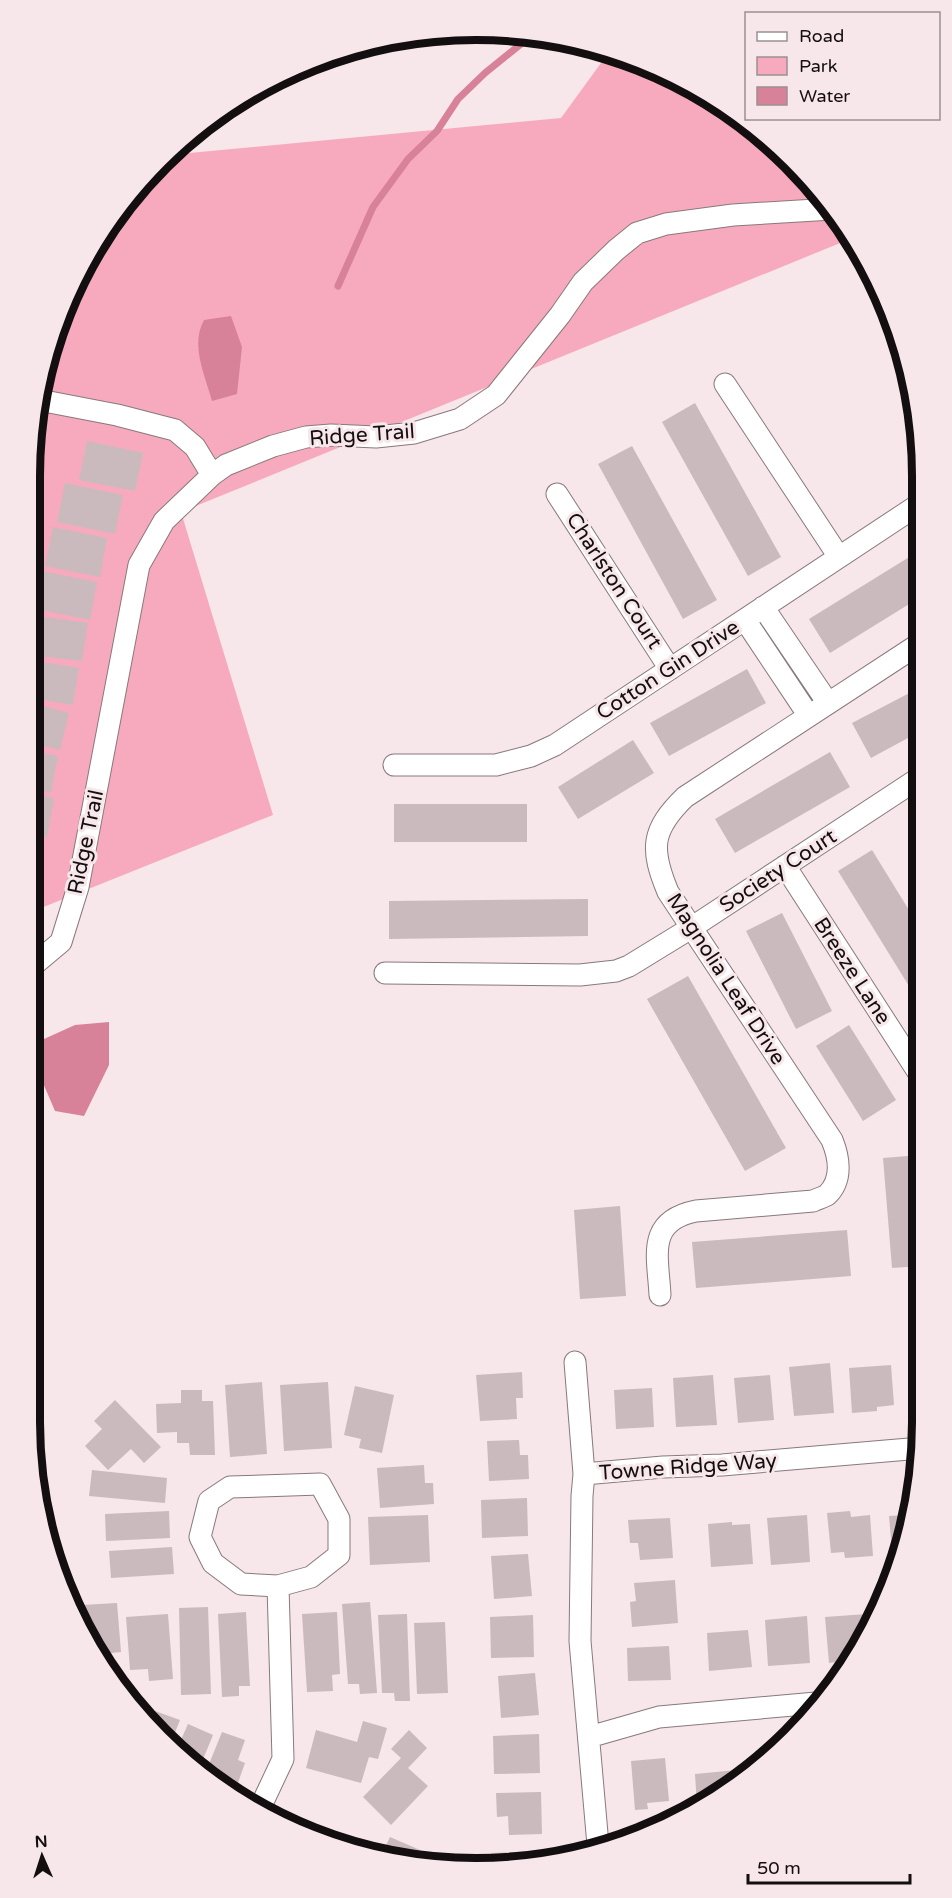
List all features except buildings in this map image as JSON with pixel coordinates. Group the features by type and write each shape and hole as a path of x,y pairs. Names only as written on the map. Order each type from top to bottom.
{"street":[{"name":"Ridge Trail","path":"40,960 61,942 78,887 140,566 164,521 212,475 226,465 273,446 306,437 331,435 376,437 414,433 460,419 495,395 560,315 583,282 637,233 666,224 733,215 821,210"},
{"path":"725,384 839,557"},
{"path":"47,402 117,415 176,430 195,447 212,475"},
{"name":"Charlston Court","path":"557,494 670,669"},
{"name":"Cotton Gin Drive","path":"394,765 496,765 531,756 555,745 912,509"},
{"path":"763,607 828,703"},
{"path":"745,620 809,716"},
{"name":"Magnolia Leaf Drive","path":"660,1295 658,1242 660,1232 680,1214 813,1201 826,1195 838,1173 838,1156 832,1140 668,892 656,855 656,842 664,820 685,797 912,649"},
{"name":"Society Court","path":"385,973 597,974 616,971 629,966 692,928 912,783"},
{"name":"Breeze Lane","path":"785,866 912,1063"},
{"path":"575,1362 584,1474"},
{"name":"Towne Ridge Way","path":"598,1840 580,1641 584,1474 911,1449"},
{"path":"320,1484 339,1519 339,1555 311,1577 278,1586 241,1584 213,1563 200,1537 210,1501 230,1487 320,1484"},
{"path":"263,1802 283,1759 278,1586"},
{"path":"589,1737 658,1717 808,1704"}],"green space":[{"path":"603,60 669,85 718,114 763,149 784,168 822,211 843,242 181,512 273,815 40,908 40,476 44,419 55,363 74,309 85,283 114,234 149,189 184,153 561,118"}],"water":[{"path":"231,316 242,347 237,394 212,401 200,360 198,340 200,330 204,320"},
{"path":"109,1022 109,1065 84,1116 55,1111 40,1076 40,1056 44,1039 75,1025"}],"waterway":[{"path":"338,286 373,207 408,159 437,131 458,99 485,73 522,43"}]}
